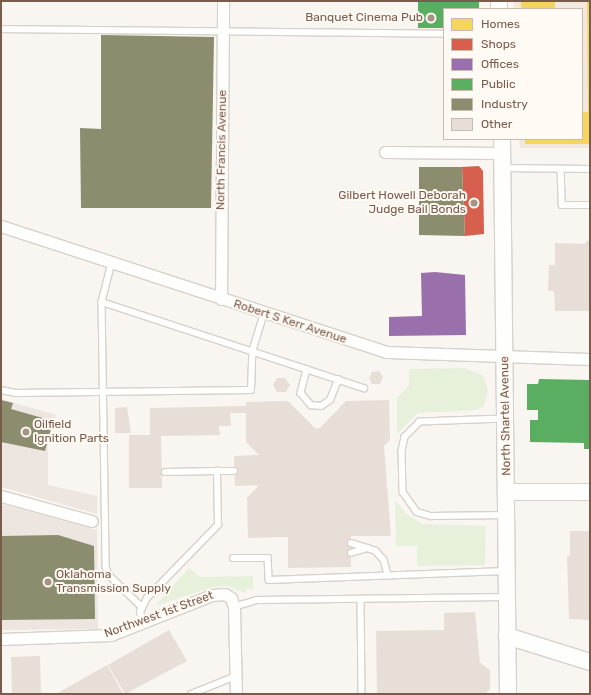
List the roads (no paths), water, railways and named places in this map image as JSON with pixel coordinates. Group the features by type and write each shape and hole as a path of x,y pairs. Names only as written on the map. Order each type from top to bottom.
{"main road":[{"name":"North Shartel Avenue","path":"502,153 506,356 508,694"},
{"path":"507,492 590,492"},
{"path":"507,636 590,662"}],"street":[{"name":"North Francis Avenue","path":"220,299 223,1"},
{"path":"385,152 502,153"},
{"name":"Robert S Kerr Avenue","path":"1,226 220,299 394,354 590,359"},
{"path":"1,496 92,521"},
{"name":"Northwest 1st Street","path":"1,639 100,636 143,623 222,593 231,598 234,607"},
{"path":"234,607 236,694"}],"lane":[{"path":"1,29 223,30 443,34"},
{"path":"502,153 562,168 590,169"},
{"path":"562,168 562,205 590,205"},
{"path":"112,263 102,302 106,568 108,575 142,607 143,623"},
{"path":"102,302 364,388"},
{"path":"1,390 16,393 251,390 252,352 264,313"},
{"path":"306,369 301,393 311,405 321,406 330,400 338,380"},
{"path":"506,419 420,422 405,437 402,451 403,492 417,512 431,516 507,515"},
{"path":"142,607 218,525 217,471"},
{"path":"165,472 234,471"},
{"path":"351,543 380,554 388,575"},
{"path":"351,553 366,548"},
{"path":"233,558 268,558 269,580 508,571"},
{"path":"234,607 257,600 508,597"},
{"path":"361,599 362,694"},
{"path":"191,694 236,676"}],"place":[{"name":"Banquet Cinema Pub","path":"431,18"},
{"name":"Gilbert Howell Deborah Judge Bail Bonds","path":"474,203"},
{"name":"Oilfield Ignition Parts","path":"26,432"},
{"name":"Oklahoma Transmission Supply","path":"48,582"}]}
